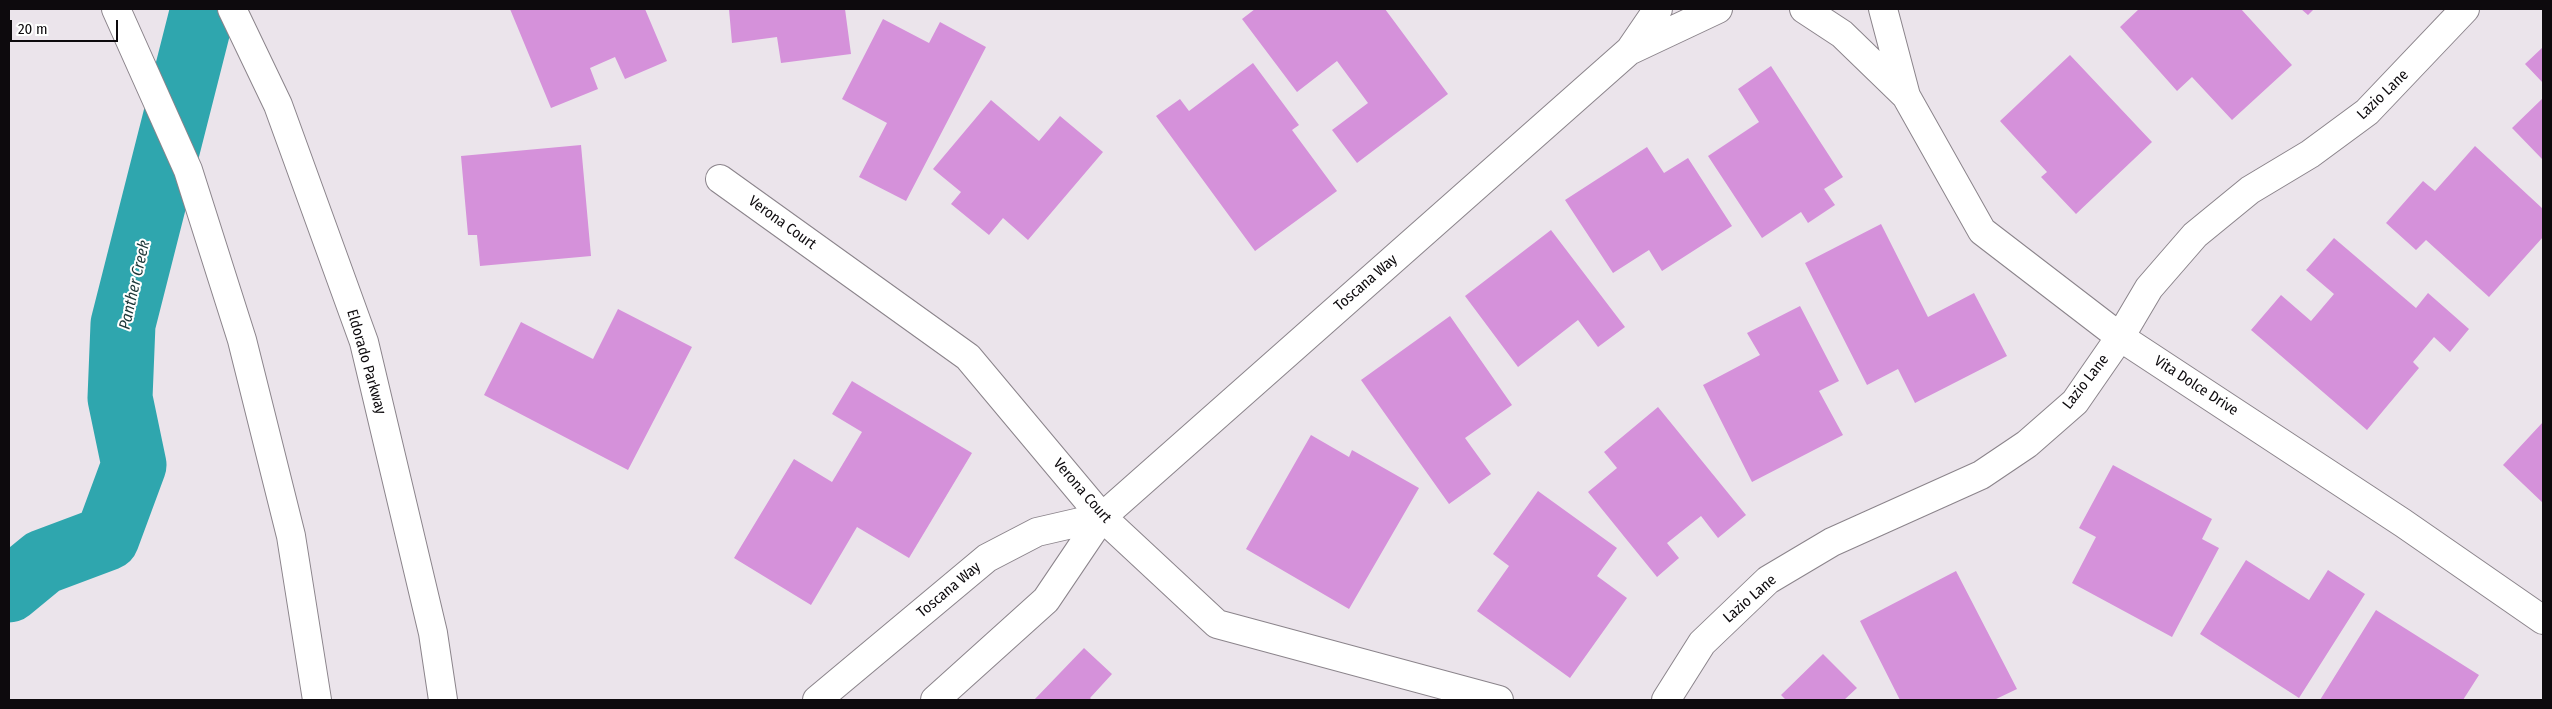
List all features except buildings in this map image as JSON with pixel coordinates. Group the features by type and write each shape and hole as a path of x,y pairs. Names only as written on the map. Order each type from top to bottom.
{"street":[{"path":"116,9 188,170 242,340 288,527 317,700"},
{"name":"Eldorado Parkway","path":"232,9 278,105 364,342 433,633 443,700"},
{"name":"Toscana Way","path":"935,700 1046,600 1102,517 1630,50 1658,9"},
{"name":"Toscana Way","path":"1630,50 1718,9"},
{"path":"1798,9 1805,9"},
{"name":"Vita Dolce Drive","path":"1805,9 1842,34 1906,96"},
{"name":"Vita Dolce Drive","path":"1883,9 1906,96 1982,231 2120,337 2403,523 2543,620"},
{"name":"Lazio Lane","path":"1666,700 1702,643 1768,580 1832,542 1980,475 2027,444 2075,402 2120,337 2149,288 2195,235 2250,190 2317,150 2367,112 2465,9"},
{"name":"Verona Court","path":"720,178 968,357 1102,517 1218,624 1499,700"},
{"name":"Toscana Way","path":"817,700 987,558 1037,532 1102,517"}],"waterway":[{"name":"Panther Creek","path":"9,590 43,562 107,538 134,465 120,398 123,324 203,9"}]}
